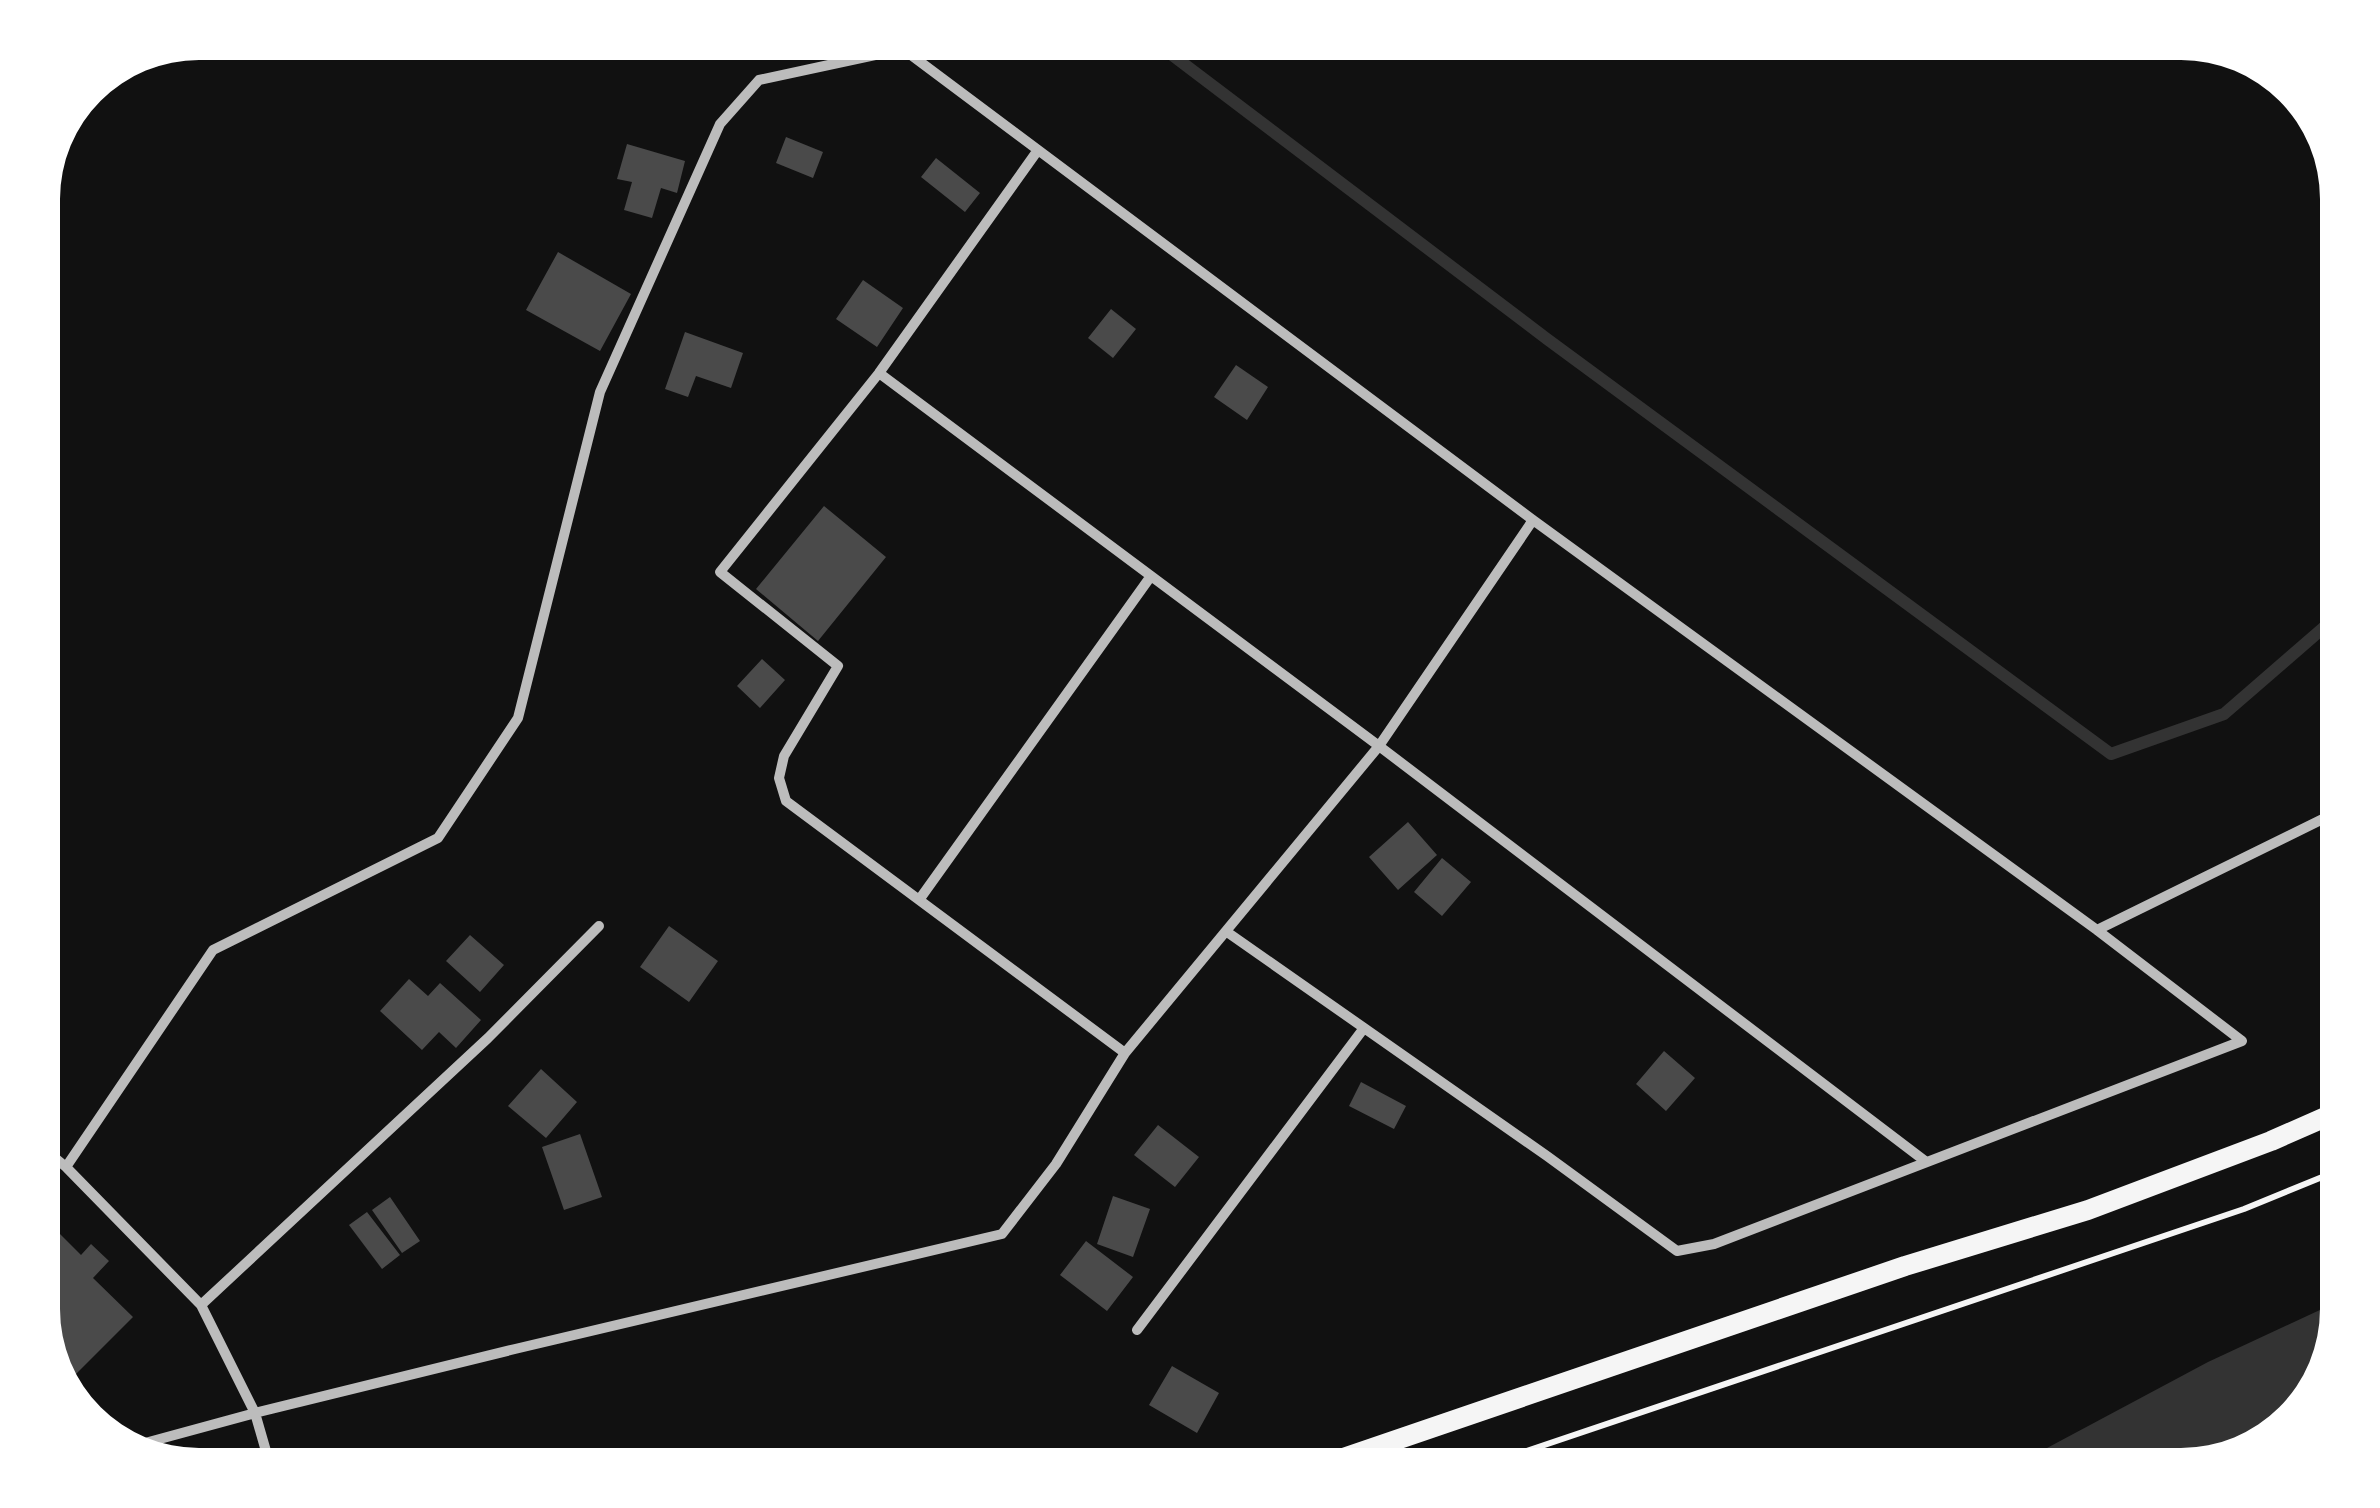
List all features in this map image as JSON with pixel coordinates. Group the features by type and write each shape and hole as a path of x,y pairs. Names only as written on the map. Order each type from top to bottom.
{"main road":[{"path":"1375,1448 1905,1266 2088,1210 2320,1120"}],"street":[{"path":"66,1168 213,950 438,838 518,718 600,392 720,124 759,80 852,60"},
{"path":"918,60 1533,520 2242,1040 1714,1244 1677,1252 1548,1156 1227,932"},
{"path":"1038,150 879,373 720,572 838,666 784,756 779,778 786,801 1125,1053"},
{"path":"879,373 1924,1161"},
{"path":"153,1441 1002,1234 1056,1164 1125,1053 1378,746 1533,520"},
{"path":"918,900 1151,576"},
{"path":"2097,930 2320,820"},
{"path":"201,1304 488,1038 599,926"},
{"path":"1137,1330 1364,1028"},
{"path":"60,1163 201,1304 256,1413 265,1448"}],"path":[{"path":"1538,1448 2206,1222 2320,1178"}],"shaded area":[{"path":"2320,1310 2313,1354 2306,1371 2279,1407 2251,1429 2199,1447 2047,1448 2208,1362"}],"building":[{"path":"786,137 823,152 813,178 776,163"},
{"path":"627,144 685,161 677,193 661,188 652,218 624,210 632,182 617,179"},
{"path":"936,158 980,193 965,212 921,177"},
{"path":"558,252 631,294 600,351 526,310"},
{"path":"863,280 903,308 877,347 836,319"},
{"path":"1111,309 1136,329 1113,358 1088,338"},
{"path":"685,332 743,353 731,388 696,376 688,397 665,389"},
{"path":"1236,365 1268,387 1247,420 1214,397"},
{"path":"824,506 886,557 818,641 756,589"},
{"path":"762,659 785,680 760,708 737,686"},
{"path":"1408,822 1437,855 1398,890 1369,857"},
{"path":"1442,858 1471,882 1442,916 1414,892"},
{"path":"669,926 718,961 689,1002 640,967"},
{"path":"470,935 504,965 480,992 446,961"},
{"path":"409,979 428,996 440,983 481,1020 456,1048 439,1032 422,1050 380,1011"},
{"path":"1664,1051 1695,1078 1666,1111 1636,1084"},
{"path":"541,1069 577,1102 546,1138 508,1106"},
{"path":"1361,1082 1406,1106 1394,1129 1349,1106"},
{"path":"1158,1125 1199,1157 1175,1187 1134,1155"},
{"path":"580,1134 602,1197 564,1210 542,1147"},
{"path":"1113,1196 1150,1209 1133,1257 1097,1244"},
{"path":"390,1197 420,1241 402,1253 372,1210"},
{"path":"367,1212 400,1255 382,1269 349,1225"},
{"path":"60,1234 81,1255 91,1244 109,1261 93,1278 133,1317 76,1374 67,1354 60,1318"},
{"path":"1086,1241 1133,1277 1107,1311 1060,1275"},
{"path":"1172,1366 1219,1393 1197,1433 1149,1405"}],"waterway":[{"path":"1179,60 1547,339 2111,754 2224,714 2320,631"}]}
